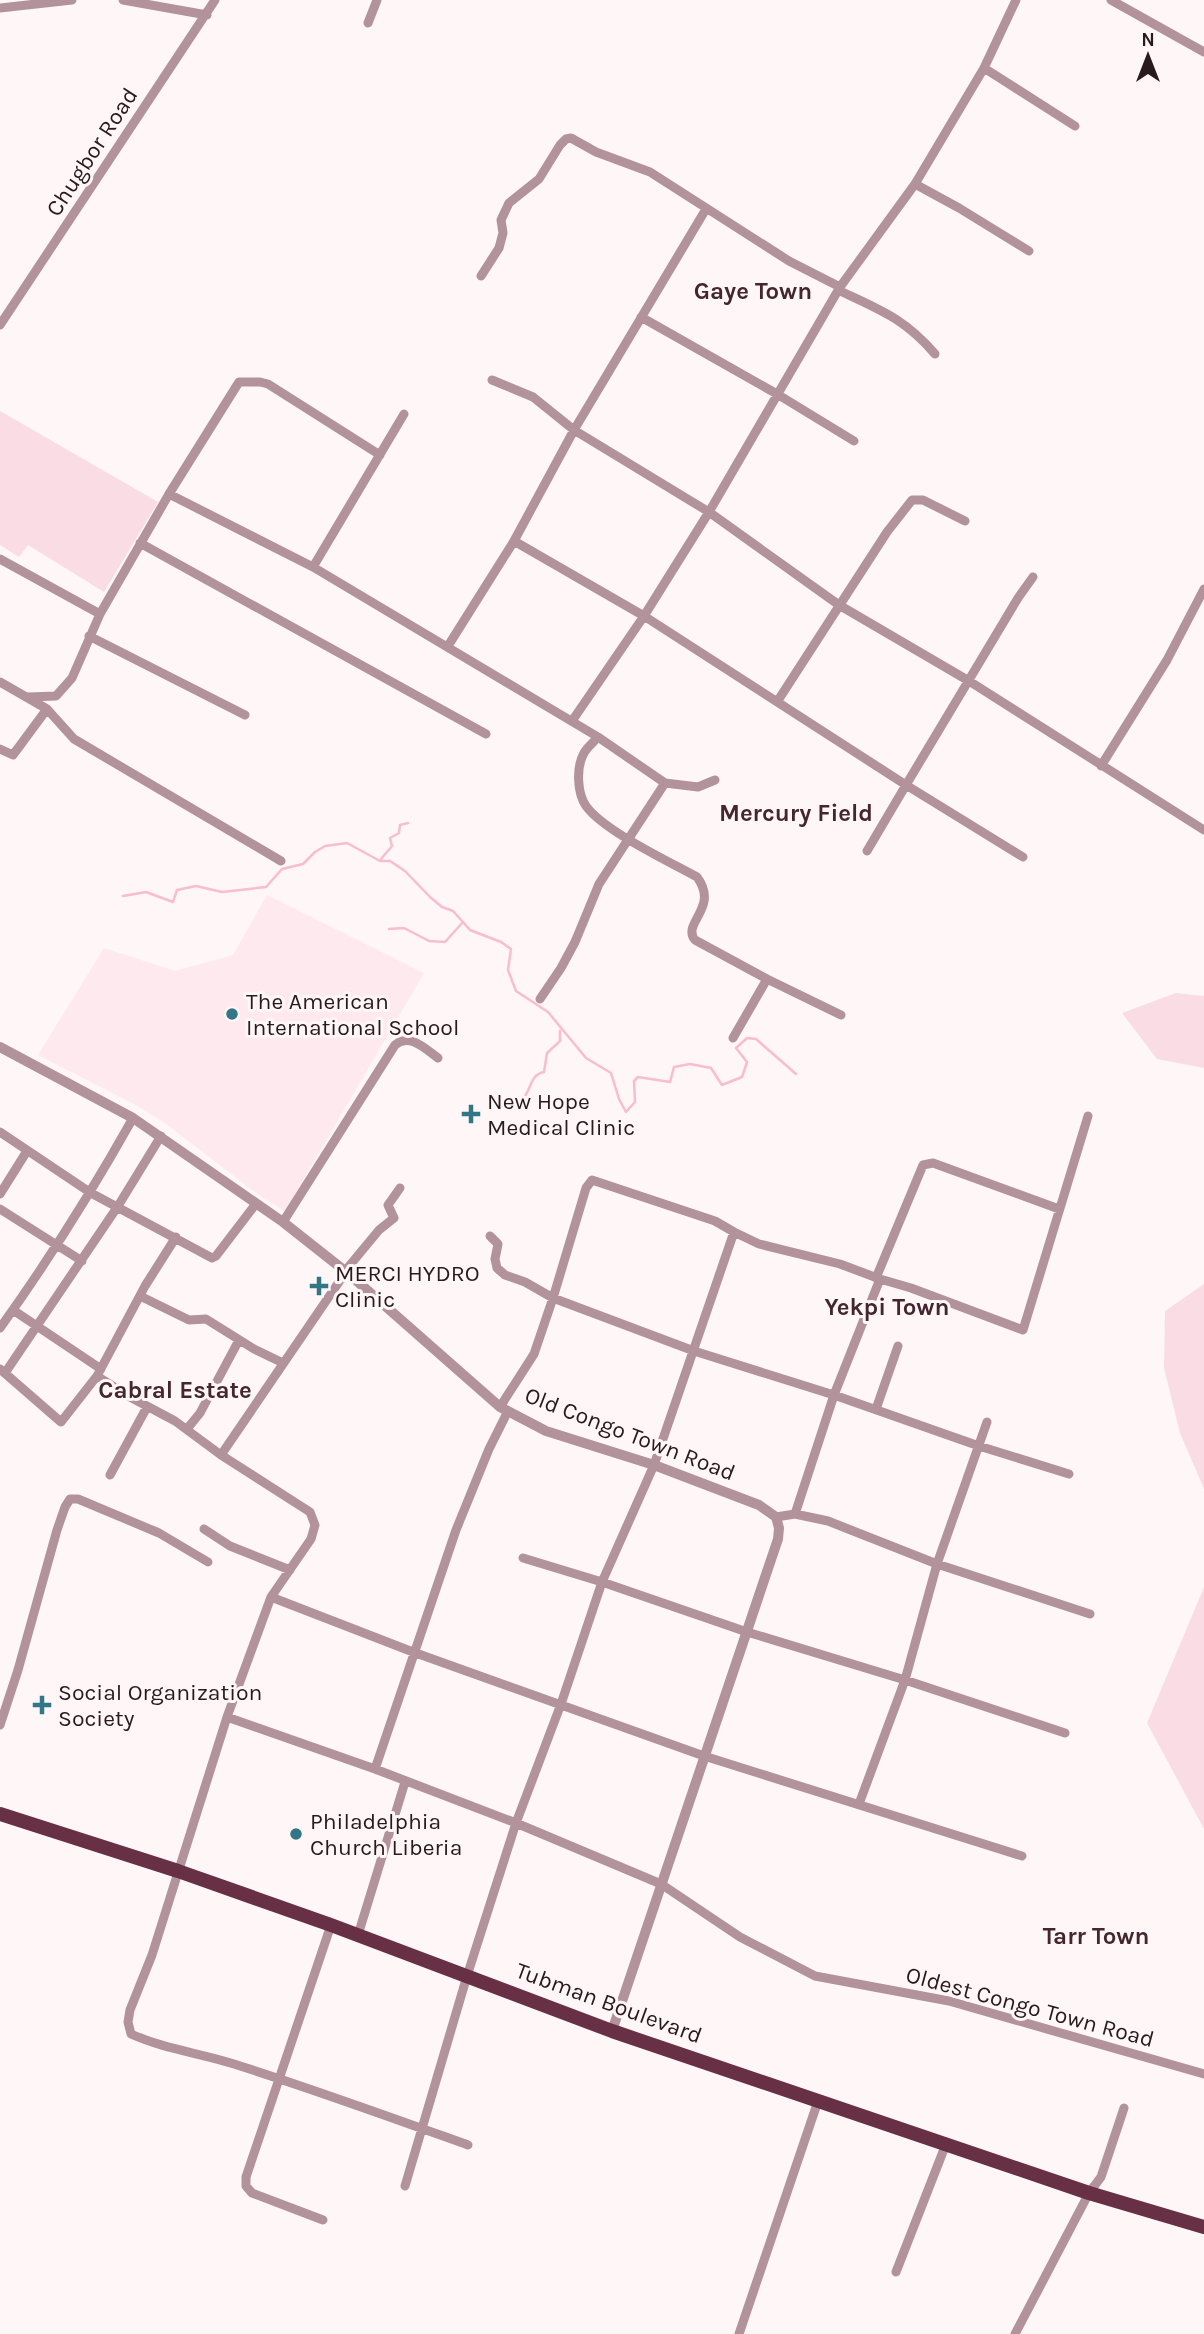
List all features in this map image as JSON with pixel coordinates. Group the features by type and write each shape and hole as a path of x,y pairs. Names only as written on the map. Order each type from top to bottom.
{"highway":[{"name":"Tubman Boulevard","path":"0,1814 178,1871 358,1934 612,2031 1088,2193 1204,2227"}],"street":[{"path":"0,8 72,0"},
{"path":"123,0 207,15"},
{"name":"Chugbor Road","path":"0,326 215,0"},
{"path":"368,23 377,0"},
{"path":"572,722 644,616 709,512 839,288 915,184 984,68 1017,0"},
{"path":"1111,0 1204,52"},
{"path":"984,68 1075,126"},
{"path":"481,276 499,248 503,233 501,220 509,204 539,179 566,139 570,138 596,152 650,172 789,261 897,317 918,334 936,354"},
{"path":"915,184 1029,251"},
{"path":"448,646 514,541 575,430 706,209"},
{"path":"641,317 854,441"},
{"path":"492,380 533,397 575,430 709,512 839,605 969,681 1204,830"},
{"path":"28,697 56,696 72,678 100,614 140,542 239,382 268,384 380,455"},
{"path":"313,567 404,414"},
{"path":"169,494 313,567 598,737 666,783 698,787 715,780"},
{"path":"777,702 887,532 912,500 923,499 965,521"},
{"path":"514,541 644,616 1023,857"},
{"path":"140,542 486,734"},
{"path":"0,559 100,614"},
{"path":"867,851 1033,577"},
{"path":"1101,766 1167,660 1204,589"},
{"path":"89,636 245,715"},
{"path":"0,682 47,709 74,739 281,861"},
{"path":"0,749 13,755 47,709"},
{"path":"598,737 583,753 579,767 578,781 584,804 597,818 629,839 697,877 704,887 706,901 691,929 695,940 841,1016"},
{"path":"540,999 575,942 599,884 666,783"},
{"path":"733,1038 767,979"},
{"path":"283,1222 395,1045 410,1039 438,1058"},
{"name":"Old Congo Town Road","path":"0,1047 133,1118 283,1222 347,1273 504,1409 546,1431 654,1465 759,1505 776,1517"},
{"path":"374,1769 456,1530 504,1409 534,1354 586,1188 592,1180 715,1221 759,1244 840,1264 911,1287 1023,1330 1088,1116"},
{"path":"0,1328 58,1247 133,1118"},
{"path":"0,1132 91,1192 212,1258 256,1205"},
{"path":"161,1136 82,1261 2,1371 61,1422 99,1372 176,1237"},
{"path":"0,1194 27,1151"},
{"path":"795,1514 834,1395 925,1163 933,1163 1059,1209"},
{"path":"221,1455 341,1279 379,1230 394,1218 388,1205 400,1188"},
{"path":"0,1209 82,1261"},
{"path":"405,2186 467,1976 516,1823 561,1704 602,1582 654,1465 734,1232"},
{"path":"490,1236 498,1244 495,1259 497,1268 505,1275 525,1282 553,1298 694,1352 834,1395 979,1446 1069,1474"},
{"path":"140,1296 189,1320 206,1319 283,1363"},
{"path":"13,1310 148,1407 187,1429 221,1455 310,1512 315,1525 311,1539 271,1597 227,1717 152,1955 130,2010 128,2022 131,2035 158,2046 201,2053 278,2078 468,2145"},
{"path":"187,1429 200,1413 239,1340"},
{"path":"876,1409 898,1346"},
{"path":"110,1475 148,1407"},
{"path":"859,1804 905,1680 937,1564 986,1422"},
{"path":"0,1725 57,1530 70,1499 90,1503 159,1533 208,1562"},
{"path":"612,2031 778,1539 776,1517 795,1514 828,1521 937,1564 1090,1614"},
{"path":"204,1529 230,1546 290,1570"},
{"path":"523,1558 1065,1733"},
{"path":"271,1597 413,1652 704,1756 1022,1856"},
{"name":"Oldest Congo Town Road","path":"227,1717 516,1823 661,1884 740,1937 816,1976 949,2001 1204,2074"},
{"path":"358,1934 405,1782"},
{"path":"323,2220 252,2193 246,2186 246,2177 331,1925"},
{"path":"739,2334 818,2101"},
{"path":"1015,2334 1088,2193 1101,2177 1124,2108"},
{"path":"897,2272 946,2144"}],"shaded area":[{"path":"0,411 158,502 104,592 28,545 19,557 0,545"},
{"name":"The American International School","path":"267,895 424,973 285,1211 263,1198 162,1121 38,1055 104,948 175,971 233,955"},
{"path":"1176,993 1204,996 1204,1068 1157,1059 1122,1013"},
{"path":"1204,1284 1204,1489 1180,1433 1164,1368 1165,1311"},
{"path":"1204,1587 1204,1829 1147,1723"}],"waterway":[{"path":"381,859 392,846 390,838 399,833 400,825 408,823"},
{"path":"123,896 146,892 173,902 177,890 196,886 222,892 266,887 282,869 303,864 325,846 347,843 380,861 390,861 405,871 442,907 453,911 470,930 501,942 511,949 508,970 516,991 548,1012 586,1058 611,1073 626,1112 635,1102 634,1081 638,1077 670,1082 674,1067 690,1064 711,1068 722,1085 742,1077 747,1062 736,1048 747,1038 756,1039 796,1074"},
{"path":"389,929 404,928 429,941 445,942 463,922"},
{"path":"511,1106 522,1100 536,1076 544,1072 547,1053 560,1041 560,1031"}],"place":[{"name":"The American International School","path":"232,1014"},
{"name":"New Hope Medical Clinic","path":"471,1114"},
{"name":"MERCI HYDRO Clinic","path":"319,1286"},
{"name":"Social Organization Society","path":"42,1705"},
{"name":"Philadelphia Church Liberia","path":"296,1834"}],"district":[{"name":"Gaye Town","path":"753,291"},
{"name":"Mercury Field","path":"796,813"},
{"name":"Yekpi Town","path":"887,1307"},
{"name":"Cabral Estate","path":"175,1390"},
{"name":"Tarr Town","path":"1096,1936"}]}
